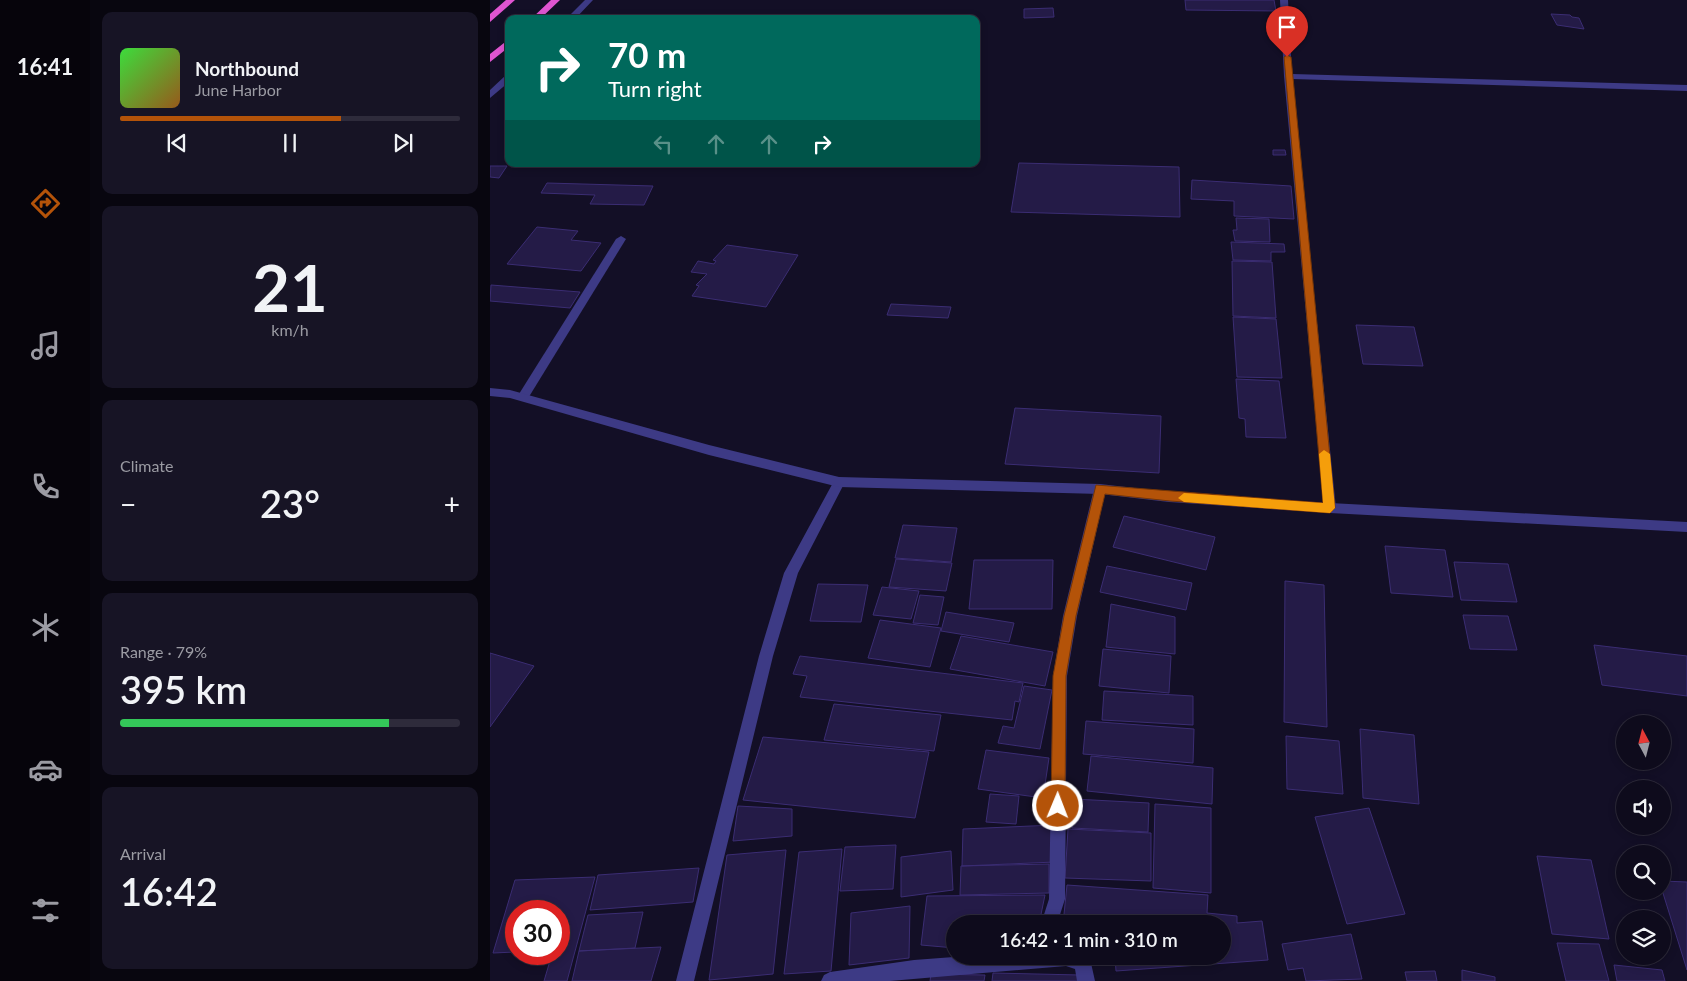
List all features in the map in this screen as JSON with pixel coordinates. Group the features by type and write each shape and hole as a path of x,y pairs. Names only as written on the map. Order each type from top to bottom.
{"highway":[{"path":"490,19 511,0"},
{"path":"539,15 556,0"},
{"path":"490,60 505,46"}],"street":[{"path":"574,15 589,0"},
{"path":"1284,0 1288,76 1330,508"},
{"path":"1288,76 1687,88"},
{"path":"490,95 505,81"},
{"path":"490,392 523,397 709,450 839,482 1100,489 1170,497 1330,508 1687,527"},
{"path":"685,981 766,656 791,573 839,482"},
{"path":"1052,915 1057,899 1060,676 1070,616 1100,489"},
{"path":"830,981 956,965"},
{"path":"1082,965 1086,981"}],"lane":[{"path":"523,397 621,239"}],"building":[{"path":"1185,0 1274,0 1276,11 1186,10"},
{"path":"1053,8 1054,17 1024,18 1024,9"},
{"path":"1551,14 1570,15 1579,18 1584,29 1557,25"},
{"path":"1273,150 1285,150 1286,155 1273,155"},
{"path":"1019,163 1179,167 1180,217 1011,212"},
{"path":"490,166 506,167 499,178 490,177"},
{"path":"1192,180 1291,186 1294,219 1234,216 1234,201 1191,199"},
{"path":"547,183 653,186 644,205 590,204 595,195 541,193"},
{"path":"1236,218 1269,219 1270,242 1235,241 1233,230 1237,230"},
{"path":"537,227 578,231 571,240 601,243 581,271 507,264"},
{"path":"1231,242 1284,244 1285,252 1271,252 1271,261 1233,260"},
{"path":"727,245 798,255 766,307 692,296 699,286 696,285 707,274 691,272 698,261 714,264 716,261 713,260"},
{"path":"1232,261 1272,262 1276,318 1233,316"},
{"path":"491,285 580,292 570,308 490,301"},
{"path":"891,304 951,307 948,318 887,315"},
{"path":"1233,317 1276,319 1282,378 1237,377"},
{"path":"1356,325 1414,327 1423,366 1363,364"},
{"path":"1236,379 1279,381 1286,438 1246,437 1245,419 1239,418"},
{"path":"1015,408 1161,416 1159,473 1005,464"},
{"path":"1124,516 1215,537 1206,570 1113,547"},
{"path":"903,525 957,528 951,562 895,558"},
{"path":"1385,546 1445,550 1453,597 1391,593"},
{"path":"896,559 952,563 946,591 889,587"},
{"path":"974,560 1053,560 1052,609 969,609"},
{"path":"1454,562 1508,564 1517,602 1461,600"},
{"path":"1107,566 1192,583 1186,610 1100,592"},
{"path":"1285,581 1324,585 1327,727 1284,722"},
{"path":"818,584 868,585 861,622 810,621"},
{"path":"882,587 919,591 911,619 873,615"},
{"path":"920,595 944,597 938,625 913,623"},
{"path":"1111,604 1175,617 1175,654 1106,647"},
{"path":"946,612 1014,623 1009,642 941,631"},
{"path":"1463,615 1508,616 1517,650 1470,649"},
{"path":"880,620 941,628 930,667 868,658"},
{"path":"961,636 1053,652 1045,686 950,669"},
{"path":"1594,645 1687,656 1687,696 1602,685"},
{"path":"1103,649 1171,656 1169,693 1099,686"},
{"path":"490,653 534,666 490,727"},
{"path":"800,656 1023,683 1019,702 1015,701 1012,720 800,697 807,676 793,674"},
{"path":"1024,686 1052,690 1040,749 998,743 1003,726 1014,728"},
{"path":"1104,691 1193,696 1193,725 1102,720"},
{"path":"834,704 941,715 934,751 824,740"},
{"path":"1086,721 1194,729 1193,763 1083,754"},
{"path":"1360,729 1414,735 1419,804 1363,798"},
{"path":"1286,736 1339,741 1343,794 1287,789"},
{"path":"763,737 929,752 915,818 743,800"},
{"path":"986,750 1049,758 1043,798 978,789"},
{"path":"1091,756 1213,768 1212,804 1087,791"},
{"path":"990,794 1019,796 1016,824 986,822"},
{"path":"1074,799 1149,803 1148,832 1072,828"},
{"path":"1155,804 1211,808 1211,893 1153,888"},
{"path":"738,806 792,809 792,836 733,841"},
{"path":"1369,808 1405,914 1347,924 1315,817"},
{"path":"1054,825 1055,862 962,866 963,829"},
{"path":"1068,829 1151,833 1151,881 1065,878"},
{"path":"896,845 893,889 840,891 845,847"},
{"path":"842,849 831,971 784,974 799,852"},
{"path":"786,850 773,974 709,980 727,855"},
{"path":"951,851 953,890 901,897 901,857"},
{"path":"1537,856 1591,860 1609,939 1552,934"},
{"path":"1049,864 1049,893 960,895 961,866"},
{"path":"699,868 693,902 590,910 598,875"},
{"path":"595,877 567,981 544,981 549,965 570,965 570,900 509,900 515,880"},
{"path":"1671,881 1687,882 1687,970 1671,919 1671,910 1668,910 1665,900 1671,900"},
{"path":"1067,885 1208,895 1207,913 1227,915 1064,915"},
{"path":"1045,895 1041,915 946,915 946,947 921,945 927,896"},
{"path":"910,906 909,958 849,965 851,913"},
{"path":"643,912 635,948 579,951 588,915"},
{"path":"505,913 505,952 493,953"},
{"path":"1231,915 1237,916 1237,923 1262,921 1268,960 1231,963"},
{"path":"1351,934 1362,979 1306,981 1303,968 1288,970 1282,944"},
{"path":"1557,943 1599,944 1609,981 1566,981"},
{"path":"661,947 651,981 572,981 579,951"},
{"path":"1116,965 1199,965 1116,971"},
{"path":"1614,965 1662,970 1665,981 1617,981"},
{"path":"1462,970 1495,977 1495,981 1462,981"},
{"path":"1435,971 1437,981 1407,981 1405,972"},
{"path":"993,973 1080,975 1080,981 992,981"},
{"path":"931,974 985,975 984,981 930,981"}],"slow traffic":[{"path":"1184,498 1330,508 1324,454"}],"route":[{"path":"1058,806 1060,676 1070,616 1100,489 1170,497 1330,508 1287,57"}]}
